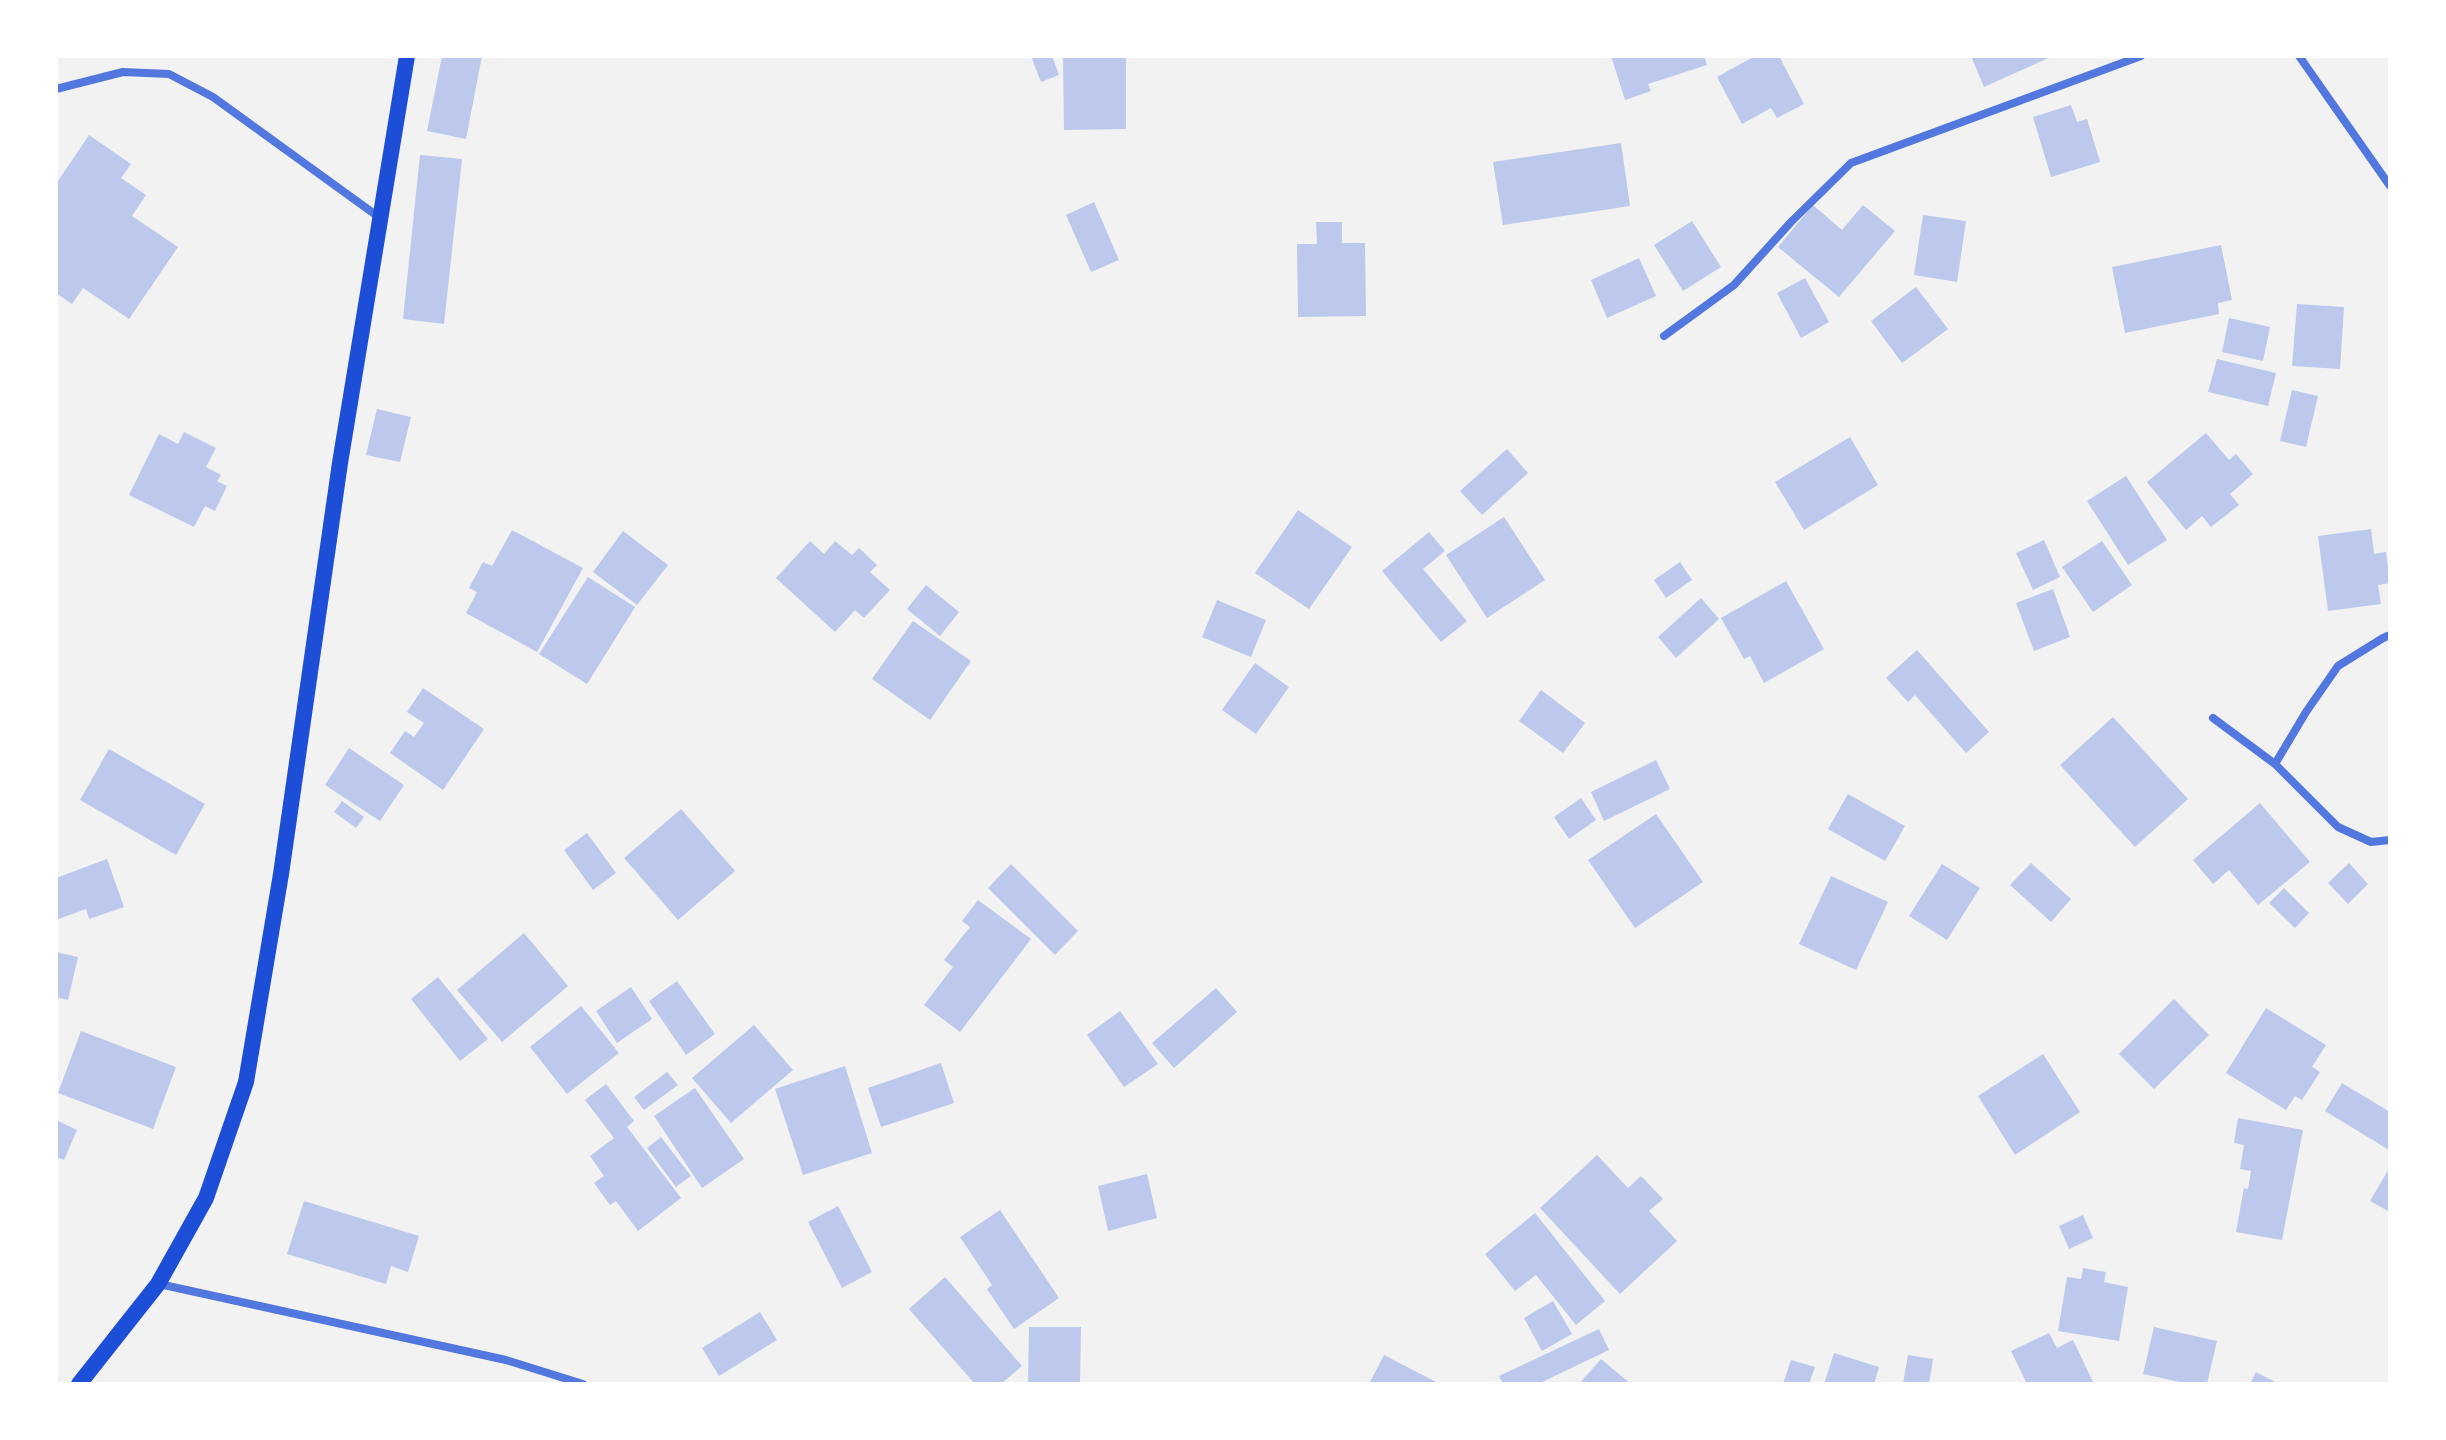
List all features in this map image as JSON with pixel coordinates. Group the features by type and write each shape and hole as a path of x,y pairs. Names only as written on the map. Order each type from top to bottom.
{"main road":[{"path":"79,1384 158,1284 206,1198 246,1082 281,874 340,463 407,56"}],"street":[{"path":"1664,336 1734,285 1791,222 1851,163 2141,56"},
{"path":"2299,56 2390,186"},
{"path":"56,89 123,72 169,74 213,97 380,219"},
{"path":"2275,764 2338,666 2390,635"},
{"path":"2213,718 2275,764 2338,827 2371,842 2390,840"},
{"path":"158,1284 506,1360 583,1384"}],"building":[{"path":"442,56 482,56 466,139 427,131"},
{"path":"1052,56 1059,75 1041,82 1032,59"},
{"path":"1063,56 1126,56 1126,129 1064,130"},
{"path":"1611,56 1704,56 1707,65 1648,84 1651,91 1625,100"},
{"path":"1755,56 1779,56 1804,104 1777,118 1771,108 1742,124 1717,77"},
{"path":"1971,56 2053,56 1984,87"},
{"path":"2071,105 2077,122 2087,119 2100,162 2051,177 2033,117"},
{"path":"89,135 131,164 121,178 146,195 132,216 178,247 129,319 83,288 72,304 56,293 56,184"},
{"path":"1621,143 1630,206 1503,225 1493,162"},
{"path":"420,155 462,159 444,324 403,319"},
{"path":"1094,202 1119,260 1091,272 1066,215"},
{"path":"1813,205 1842,230 1863,205 1895,231 1839,297 1778,247"},
{"path":"1923,215 1966,221 1957,282 1914,275"},
{"path":"1692,221 1721,267 1683,291 1654,245"},
{"path":"1316,222 1342,222 1342,243 1365,243 1366,316 1298,317 1297,244 1317,244"},
{"path":"2221,245 2232,300 2218,303 2219,314 2125,333 2112,267"},
{"path":"1639,258 1656,296 1607,318 1591,280"},
{"path":"1805,278 1829,322 1801,338 1777,293"},
{"path":"1916,287 1948,329 1902,363 1871,321"},
{"path":"2297,304 2344,307 2340,369 2292,366"},
{"path":"2229,318 2270,327 2263,361 2222,352"},
{"path":"2217,359 2276,373 2268,406 2208,392"},
{"path":"2292,390 2318,396 2306,447 2280,441"},
{"path":"377,409 411,417 400,462 366,455"},
{"path":"184,432 216,448 206,467 221,475 217,481 227,486 215,511 205,506 194,527 129,495 159,434 178,444"},
{"path":"2206,433 2229,460 2236,454 2253,474 2230,494 2239,505 2211,527 2202,516 2186,530 2147,482"},
{"path":"1850,437 1878,485 1804,530 1775,482"},
{"path":"1507,449 1528,473 1482,515 1460,491"},
{"path":"2126,476 2167,540 2128,565 2087,501"},
{"path":"1298,510 1352,547 1309,609 1255,573"},
{"path":"1504,517 1545,580 1487,618 1446,555"},
{"path":"2371,529 2374,554 2386,552 2390,583 2378,585 2381,604 2328,611 2318,536"},
{"path":"512,530 583,568 537,652 466,613 477,592 469,588 483,562 492,566"},
{"path":"623,531 668,565 637,605 593,572"},
{"path":"1429,532 1445,551 1423,569 1467,621 1441,642 1382,571"},
{"path":"2044,540 2060,577 2033,590 2016,553"},
{"path":"810,541 824,554 835,541 852,555 859,548 877,565 870,572 890,590 864,618 855,610 835,632 776,578"},
{"path":"2102,541 2132,585 2093,612 2062,567"},
{"path":"1680,562 1692,580 1666,598 1654,580"},
{"path":"588,577 635,607 587,684 539,654"},
{"path":"1786,581 1824,649 1764,683 1750,656 1744,659 1721,618"},
{"path":"926,585 959,612 940,636 907,609"},
{"path":"2053,589 2070,637 2034,651 2016,603"},
{"path":"1701,598 1719,619 1676,658 1658,637"},
{"path":"1217,600 1266,620 1251,657 1202,637"},
{"path":"913,621 971,661 930,720 872,679"},
{"path":"1917,650 1989,732 1966,753 1915,695 1908,702 1886,678"},
{"path":"1255,663 1289,687 1256,734 1222,710"},
{"path":"423,688 484,729 443,790 390,753 405,731 414,737 424,723 407,712"},
{"path":"1541,690 1585,723 1563,753 1519,721"},
{"path":"2113,717 2188,799 2135,847 2060,765"},
{"path":"349,748 404,785 380,821 325,785"},
{"path":"109,749 205,804 176,855 80,800"},
{"path":"1656,760 1670,789 1604,821 1591,792"},
{"path":"1848,794 1905,826 1885,861 1828,829"},
{"path":"1581,798 1596,820 1569,839 1554,817"},
{"path":"342,801 364,817 356,828 334,812"},
{"path":"2260,803 2310,862 2258,905 2229,870 2213,884 2193,860"},
{"path":"681,809 735,871 678,920 624,858"},
{"path":"1656,814 1703,882 1635,928 1588,860"},
{"path":"587,833 616,873 593,890 564,850"},
{"path":"107,859 124,907 89,919 86,909 56,920 56,878"},
{"path":"2031,863 2071,899 2051,922 2010,885"},
{"path":"2349,863 2368,884 2348,904 2328,883"},
{"path":"1011,864 1078,931 1055,955 988,888"},
{"path":"1942,864 1980,888 1947,940 1909,916"},
{"path":"1831,876 1888,902 1856,970 1799,944"},
{"path":"2284,888 2309,913 2295,928 2269,903"},
{"path":"978,900 1031,939 960,1032 924,1005 953,967 944,960 970,927 962,921"},
{"path":"524,933 568,986 502,1042 457,990"},
{"path":"56,952 78,957 68,1000 56,997"},
{"path":"438,977 488,1039 460,1061 411,999"},
{"path":"677,981 715,1034 686,1055 649,1001"},
{"path":"631,987 652,1019 617,1043 596,1011"},
{"path":"1216,988 1237,1012 1174,1068 1152,1043"},
{"path":"2174,999 2209,1035 2154,1089 2119,1054"},
{"path":"581,1006 619,1053 567,1094 530,1047"},
{"path":"2266,1008 2326,1045 2312,1067 2320,1072 2302,1100 2295,1096 2286,1110 2226,1073"},
{"path":"1120,1011 1158,1064 1124,1087 1087,1035"},
{"path":"754,1025 793,1070 731,1123 692,1078"},
{"path":"81,1031 176,1067 153,1129 58,1093"},
{"path":"2043,1054 2080,1112 2015,1155 1978,1096"},
{"path":"941,1063 954,1103 881,1127 868,1088"},
{"path":"845,1066 872,1153 803,1175 775,1089"},
{"path":"667,1072 678,1085 644,1110 634,1097"},
{"path":"2342,1083 2390,1112 2389,1150 2325,1111"},
{"path":"606,1084 634,1121 627,1127 681,1198 638,1231 616,1201 610,1205 594,1183 604,1176 590,1156 614,1138 585,1100"},
{"path":"695,1088 744,1159 702,1188 654,1116"},
{"path":"2238,1118 2303,1130 2282,1240 2236,1232 2244,1188 2248,1189 2251,1171 2240,1169 2244,1145 2234,1143"},
{"path":"56,1120 77,1130 64,1160 56,1157"},
{"path":"661,1137 691,1176 676,1187 647,1148"},
{"path":"1597,1155 1628,1188 1641,1176 1663,1199 1649,1211 1677,1241 1620,1294 1540,1208"},
{"path":"2390,1167 2390,1212 2370,1201"},
{"path":"1147,1174 1157,1218 1108,1231 1098,1186"},
{"path":"304,1201 419,1236 408,1272 391,1266 386,1284 287,1254"},
{"path":"838,1206 872,1272 842,1288 808,1222"},
{"path":"1000,1210 1059,1298 1014,1329 987,1289 992,1285 960,1237"},
{"path":"1535,1213 1605,1301 1576,1325 1536,1275 1515,1291 1485,1254"},
{"path":"2083,1215 2093,1238 2069,1249 2059,1226"},
{"path":"2083,1268 2106,1272 2104,1282 2128,1287 2119,1341 2058,1331 2067,1277 2081,1279"},
{"path":"945,1277 1022,1366 1001,1384 975,1384 909,1309"},
{"path":"1553,1301 1572,1334 1542,1351 1524,1318"},
{"path":"760,1312 777,1340 719,1376 702,1348"},
{"path":"1029,1327 1081,1327 1080,1384 1028,1384"},
{"path":"2154,1327 2217,1341 2207,1384 2189,1384 2143,1374"},
{"path":"1599,1329 1609,1350 1538,1384 1503,1384 1499,1376"},
{"path":"2049,1333 2057,1348 2073,1340 2094,1384 2027,1384 2011,1351"},
{"path":"1834,1353 1879,1367 1874,1384 1824,1384"},
{"path":"1384,1355 1440,1384 1369,1384"},
{"path":"1908,1355 1933,1359 1929,1384 1903,1384"},
{"path":"1601,1359 1631,1384 1579,1384"},
{"path":"1791,1360 1815,1367 1809,1384 1783,1384"},
{"path":"2256,1372 2279,1384 2250,1384"}]}
